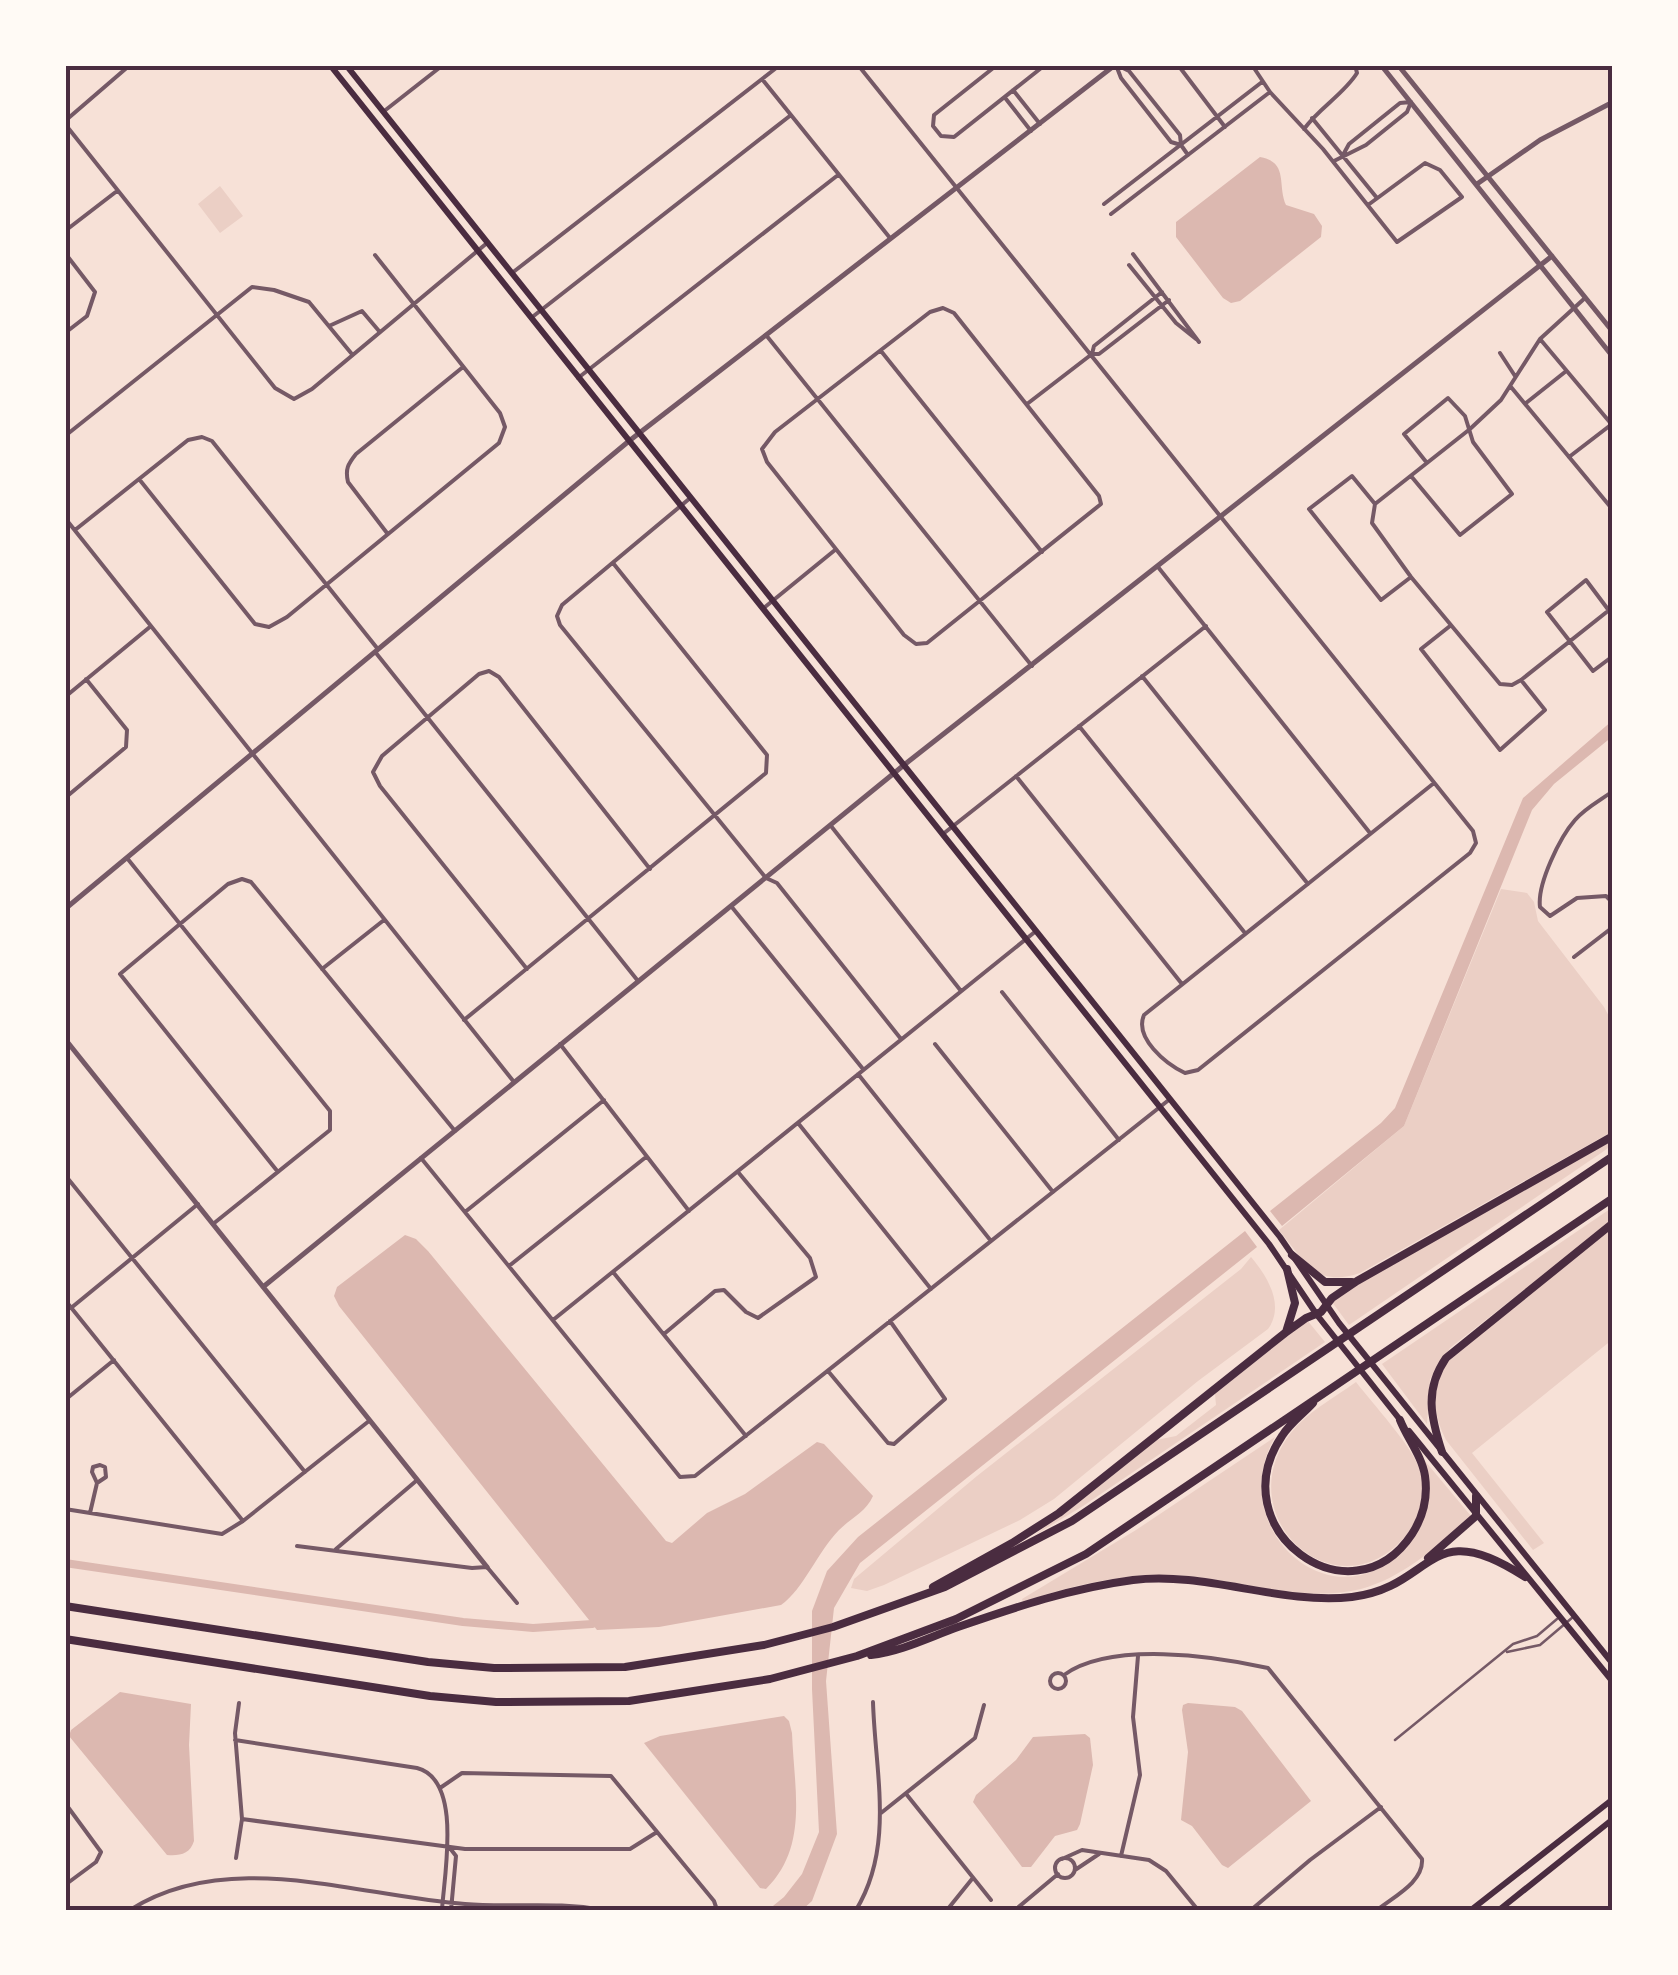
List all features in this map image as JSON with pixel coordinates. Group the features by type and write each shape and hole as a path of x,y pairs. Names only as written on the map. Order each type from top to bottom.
{"highway":[{"path":"903,1603 1058,1513 1285,1333 1317,1315 1334,1296 1613,1136"},
{"path":"65,1606 428,1662 494,1668 624,1667 697,1657 833,1627 903,1603 1007,1557 1072,1521 1613,1156"},
{"path":"65,1639 430,1696 496,1702 629,1701 793,1673 857,1656 956,1619 1086,1554 1613,1198"},
{"path":"1442,1452 1430,1402 1435,1378 1446,1358 1613,1224"},
{"path":"1292,1254 1326,1282 1357,1281"},
{"path":"1285,1333 1295,1303 1287,1269"},
{"path":"1323,1392 1280,1438 1270,1460 1266,1487 1269,1512 1281,1538 1312,1563 1336,1570 1368,1567 1397,1552 1413,1532 1425,1499 1424,1475 1400,1420"},
{"path":"1422,1565 1476,1516 1476,1496"},
{"path":"857,1656 881,1654 1084,1586 1160,1580 1306,1598 1339,1598 1376,1590 1452,1551 1468,1550 1496,1558 1524,1577"}],"main road":[{"path":"330,65 1160,1107 1287,1269 1317,1315 1524,1577 1613,1682"},
{"path":"346,65 1170,1099 1292,1254 1326,1306 1613,1664"},
{"path":"1471,1910 1613,1799"},
{"path":"1499,1910 1613,1819"}],"street":[{"path":"383,112 444,65"},
{"path":"512,273 780,65"},
{"path":"858,65 1092,354 1221,516 1434,783 1473,832 1476,843 1470,853 1190,1074 1166,1060 1145,1036 1140,1023 1148,1011 1434,783"},
{"path":"997,65 936,112 933,126 941,136 954,137 1045,65"},
{"path":"65,909 629,441 1116,65"},
{"path":"1116,65 1129,71 1180,135 1188,155"},
{"path":"1116,65 1120,78 1171,142 1181,144"},
{"path":"1178,65 1224,127"},
{"path":"1252,65 1270,92 1334,162 1397,242 1462,197 1440,170 1424,163 1368,205"},
{"path":"1304,129 1353,80 1355,65"},
{"path":"1382,65 1613,358"},
{"path":"1398,65 1613,332"},
{"path":"125,66 65,122 283,394 294,398 312,389 487,243"},
{"path":"762,79 890,238"},
{"path":"1104,204 1262,82"},
{"path":"1013,90 1040,124"},
{"path":"1111,214 1270,92"},
{"path":"1344,155 1348,144 1400,103 1422,94"},
{"path":"1004,97 1031,130"},
{"path":"1334,162 1356,152 1407,112 1410,102"},
{"path":"1476,184 1540,140 1613,102"},
{"path":"530,318 790,115"},
{"path":"1312,118 1378,198"},
{"path":"578,378 838,175"},
{"path":"65,232 117,191"},
{"path":"65,253 95,292 87,316 65,334"},
{"path":"1130,264 1176,324 1199,342 1133,254"},
{"path":"138,478 255,624 269,627 287,618 500,443 505,427 500,413 375,255"},
{"path":"263,1286 904,765 1552,256"},
{"path":"65,436 252,287 309,302 352,354"},
{"path":"1092,354 1094,346 1162,292"},
{"path":"1585,298 1540,339 1501,400 1375,504 1371,514 1376,530 1500,684 1512,685 1521,680 1570,641 1612,611 1586,580 1547,612 1570,641 1594,671 1613,656"},
{"path":"1027,404 1168,300"},
{"path":"943,308 954,313 1101,504 927,642 916,644 904,636 835,550 767,462 762,449 775,432 880,351 930,312 943,308"},
{"path":"328,326 362,311 379,330"},
{"path":"766,335 1032,666"},
{"path":"1540,339 1612,425 1569,457"},
{"path":"880,351 1042,552"},
{"path":"1500,353 1515,376"},
{"path":"388,533 348,482 345,472 356,454 463,367"},
{"path":"1525,404 1565,372"},
{"path":"1510,385 1613,510"},
{"path":"1411,476 1460,535 1512,494 1472,442 1465,416 1448,398 1404,434 1427,463"},
{"path":"75,530 188,440 202,437 212,441 638,981"},
{"path":"1375,504 1352,476 1309,510 1380,600 1412,577"},
{"path":"691,498 562,605 557,616 560,625 714,817 766,878 777,882 901,1039"},
{"path":"65,518 514,1082"},
{"path":"763,608 835,550"},
{"path":"464,1020 714,817 766,773 769,764 767,755 613,562"},
{"path":"1158,566 1370,833"},
{"path":"1451,625 1420,649 1500,750 1545,710 1521,680"},
{"path":"65,697 151,626"},
{"path":"943,834 1206,626"},
{"path":"526,968 380,786 373,772 382,756 478,674 489,671 499,676 650,868"},
{"path":"1142,676 1308,884"},
{"path":"65,798 126,746 128,730 86,679"},
{"path":"1079,726 1245,934"},
{"path":"1016,776 1182,984"},
{"path":"1612,890 1606,896 1577,898 1550,916 1540,906 1539,896 1561,839 1577,818 1613,791"},
{"path":"830,826 962,991"},
{"path":"126,858 330,1111 330,1130 214,1224"},
{"path":"278,1172 120,974 228,884 242,879 252,882 455,1130"},
{"path":"1606,896 1613,903"},
{"path":"731,906 991,1241"},
{"path":"322,969 384,920"},
{"path":"1574,957 1613,927"},
{"path":"553,1320 1036,931"},
{"path":"1002,992 1119,1140"},
{"path":"65,1040 517,1603"},
{"path":"560,1044 689,1210"},
{"path":"935,1044 1054,1192"},
{"path":"421,1158 680,1477 695,1476 1170,1099"},
{"path":"465,1212 604,1100"},
{"path":"798,1122 931,1288"},
{"path":"509,1266 646,1157"},
{"path":"664,1334 715,1290 724,1290 758,1318 816,1277 810,1258 738,1172"},
{"path":"65,1175 305,1472"},
{"path":"71,1308 198,1204"},
{"path":"613,1272 746,1436"},
{"path":"65,1300 244,1521"},
{"path":"828,1371 888,1442 894,1444 945,1399 890,1321"},
{"path":"65,1400 114,1360"},
{"path":"65,1509 222,1534 244,1521 369,1421"},
{"path":"336,1549 417,1481"},
{"path":"90,1513 97,1483"},
{"path":"297,1546 487,1567"},
{"path":"1122,1856 1140,1775 1133,1717 1138,1656"},
{"path":"1064,1675 1095,1662 1138,1656 1186,1656 1268,1668 1422,1859 1418,1877 1377,1910"},
{"path":"856,1910 876,1858 880,1814 873,1702"},
{"path":"236,1858 242,1818 235,1740 239,1703"},
{"path":"880,1814 975,1738 984,1705"},
{"path":"235,1740 418,1768 433,1775 440,1788 449,1847 442,1910"},
{"path":"440,1788 462,1773 611,1776 718,1909"},
{"path":"906,1793 991,1900"},
{"path":"65,1803 99,1846 100,1858 65,1885"},
{"path":"1251,1910 1310,1860 1382,1808"},
{"path":"242,1818 449,1847 630,1850 657,1832"},
{"path":"449,1847 456,1856 452,1906"},
{"path":"1058,1874 1056,1866 1062,1859 1082,1850 1149,1860 1158,1864 1198,1910"},
{"path":"1058,1874 1068,1878 1100,1854"},
{"path":"1062,1859 1072,1861 1075,1870"},
{"path":"1015,1910 1058,1874"},
{"path":"130,1910 188,1884 231,1877 272,1879 452,1906 602,1910"},
{"path":"946,1910 972,1879"},
{"path":"709,1910 718,1909"}],"lane":[{"path":"1396,1740 1513,1644 1537,1636 1558,1618 1571,1613"},
{"path":"1506,1652 1537,1646 1564,1625 1571,1613"}],"shaded area":[{"path":"1260,157 1279,169 1286,205 1314,214 1322,226 1321,237 1240,301 1231,303 1176,237 1176,222"},
{"path":"220,186 243,216 220,233 198,204"},
{"path":"1613,720 1613,736 1554,784 1532,810 1404,1126 1282,1226 1270,1211 1395,1108 1523,798"},
{"path":"1501,889 1527,893 1534,902 1538,921 1613,1024 1613,1131 1360,1273 1345,1277 1322,1274 1304,1262 1279,1230 1404,1126"},
{"path":"1613,1139 1604,1151 1349,1325 1332,1302 1334,1298"},
{"path":"1613,1207 1613,1220 1450,1348 1430,1379 1427,1424 1382,1364"},
{"path":"1613,1227 1613,1339 1472,1453 1544,1543 1533,1550 1446,1440 1436,1408 1437,1387 1452,1356"},
{"path":"1245,1231 1257,1247 860,1563 834,1608 826,1681 837,1834 812,1901 802,1910 768,1910 802,1874 819,1832 812,1611 827,1571 858,1537"},
{"path":"405,1235 428,1251 666,1541 672,1543 707,1513 745,1494 817,1442 824,1444 873,1496 870,1502 831,1539 781,1605 659,1627 597,1630 334,1296 337,1287"},
{"path":"1251,1257 1275,1301 1268,1329 1054,1499 1020,1520 884,1585 867,1591 851,1588 854,1579 977,1476 1241,1269"},
{"path":"1307,1320 1325,1342 1035,1535 1156,1440 1176,1436 1216,1405 1215,1394"},
{"path":"1356,1382 1415,1459 1423,1493 1417,1519 1408,1533 1381,1557 1352,1566 1324,1562 1300,1548 1281,1525 1272,1497 1274,1466 1290,1434 1313,1412"},
{"path":"1275,1437 1263,1471 1263,1504 1274,1533 1293,1556 1318,1572 1347,1577 1376,1570 1405,1548 1419,1529 1427,1508 1425,1461 1471,1516 1415,1562 1361,1589 1299,1592 1195,1577 1151,1575 1086,1584 1023,1602 1022,1599 1136,1530"},
{"path":"120,1692 191,1704 194,1841 184,1853 167,1855 69,1736 71,1730"},
{"path":"1188,1703 1242,1711 1311,1801 1228,1868 1192,1826 1181,1820 1188,1752 1182,1710"},
{"path":"784,1716 792,1733 794,1836 780,1872 766,1889 760,1888 644,1743 660,1736"},
{"path":"1085,1734 1090,1738 1093,1765 1080,1824 1077,1830 1055,1836 1031,1867 1022,1867 973,1802 976,1795 1016,1760 1033,1737"}],"waterway":[{"path":"65,1563 463,1622 533,1628 592,1624"}]}
